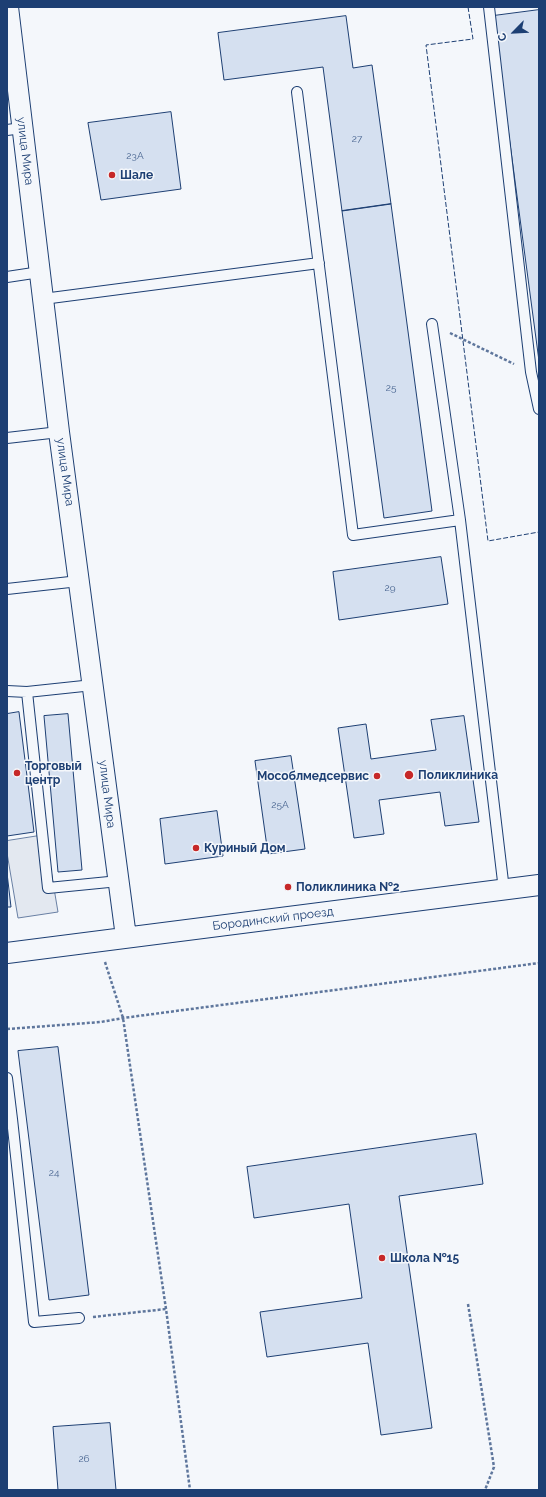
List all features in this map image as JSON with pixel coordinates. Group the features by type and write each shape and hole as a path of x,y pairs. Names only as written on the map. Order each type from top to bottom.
{"street":[{"name":"улица Мира","path":"8,7 15,129 40,272 59,432 126,937"},
{"name":"Бородинский проезд","path":"7,953 539,885"}],"lane":[{"path":"489,7 531,372 539,409"},
{"path":"297,92 353,535 460,520"},
{"path":"43,299 319,263"},
{"path":"7,277 40,272"},
{"path":"432,324 460,520 504,890"},
{"path":"7,438 59,432"},
{"path":"7,589 79,580"},
{"path":"7,691 27,692 93,685"},
{"path":"27,692 48,888 119,881"},
{"path":"7,1078 10,1120 34,1322 79,1318"}],"path":[{"path":"432,324 531,372"},
{"path":"100,941 123,1018 166,1309 190,1490"},
{"path":"7,1029 101,1022 539,964"},
{"path":"468,1304 494,1467 486,1490"},
{"path":"79,1318 166,1309"}],"shaded area":[{"path":"45,835 58,912 18,918 7,853 7,841"}],"building":[{"path":"539,10 539,361 493,16"},
{"path":"346,16 353,68 372,65 391,204 342,211 323,67 224,80 218,33"},
{"path":"171,112 181,189 101,200 88,123"},
{"path":"391,204 432,511 384,518 342,211"},
{"path":"441,557 448,604 339,620 333,572"},
{"name":"Торговый центр","path":"19,712 34,832 7,836 7,714"},
{"path":"68,714 82,870 58,872 44,716"},
{"name":"Поликлиника","path":"464,716 479,822 445,826 440,792 379,800 384,834 354,838 338,728 366,724 371,759 436,750 431,720"},
{"path":"291,756 305,849 268,854 255,761"},
{"path":"217,811 223,856 165,864 160,819"},
{"path":"7,873 11,907 7,907"},
{"path":"58,1047 89,1295 49,1300 18,1051"},
{"name":"Школа №15","path":"476,1134 483,1184 399,1196 432,1428 381,1435 368,1343 267,1357 260,1312 362,1298 349,1204 254,1218 247,1167"},
{"path":"110,1423 116,1490 58,1490 53,1427"}],"fence":[{"path":"468,7 473,39 426,45 488,541 539,532"}],"place":[{"name":"Шале","path":"112,175"},
{"name":"Торговый центр","path":"17,773"},
{"name":"Поликлиника","path":"409,775"},
{"name":"Мособлмедсервис","path":"377,776"},
{"name":"Куриный Дом","path":"196,848"},
{"name":"Поликлиника №2","path":"288,887"},
{"name":"Школа №15","path":"382,1258"}]}
